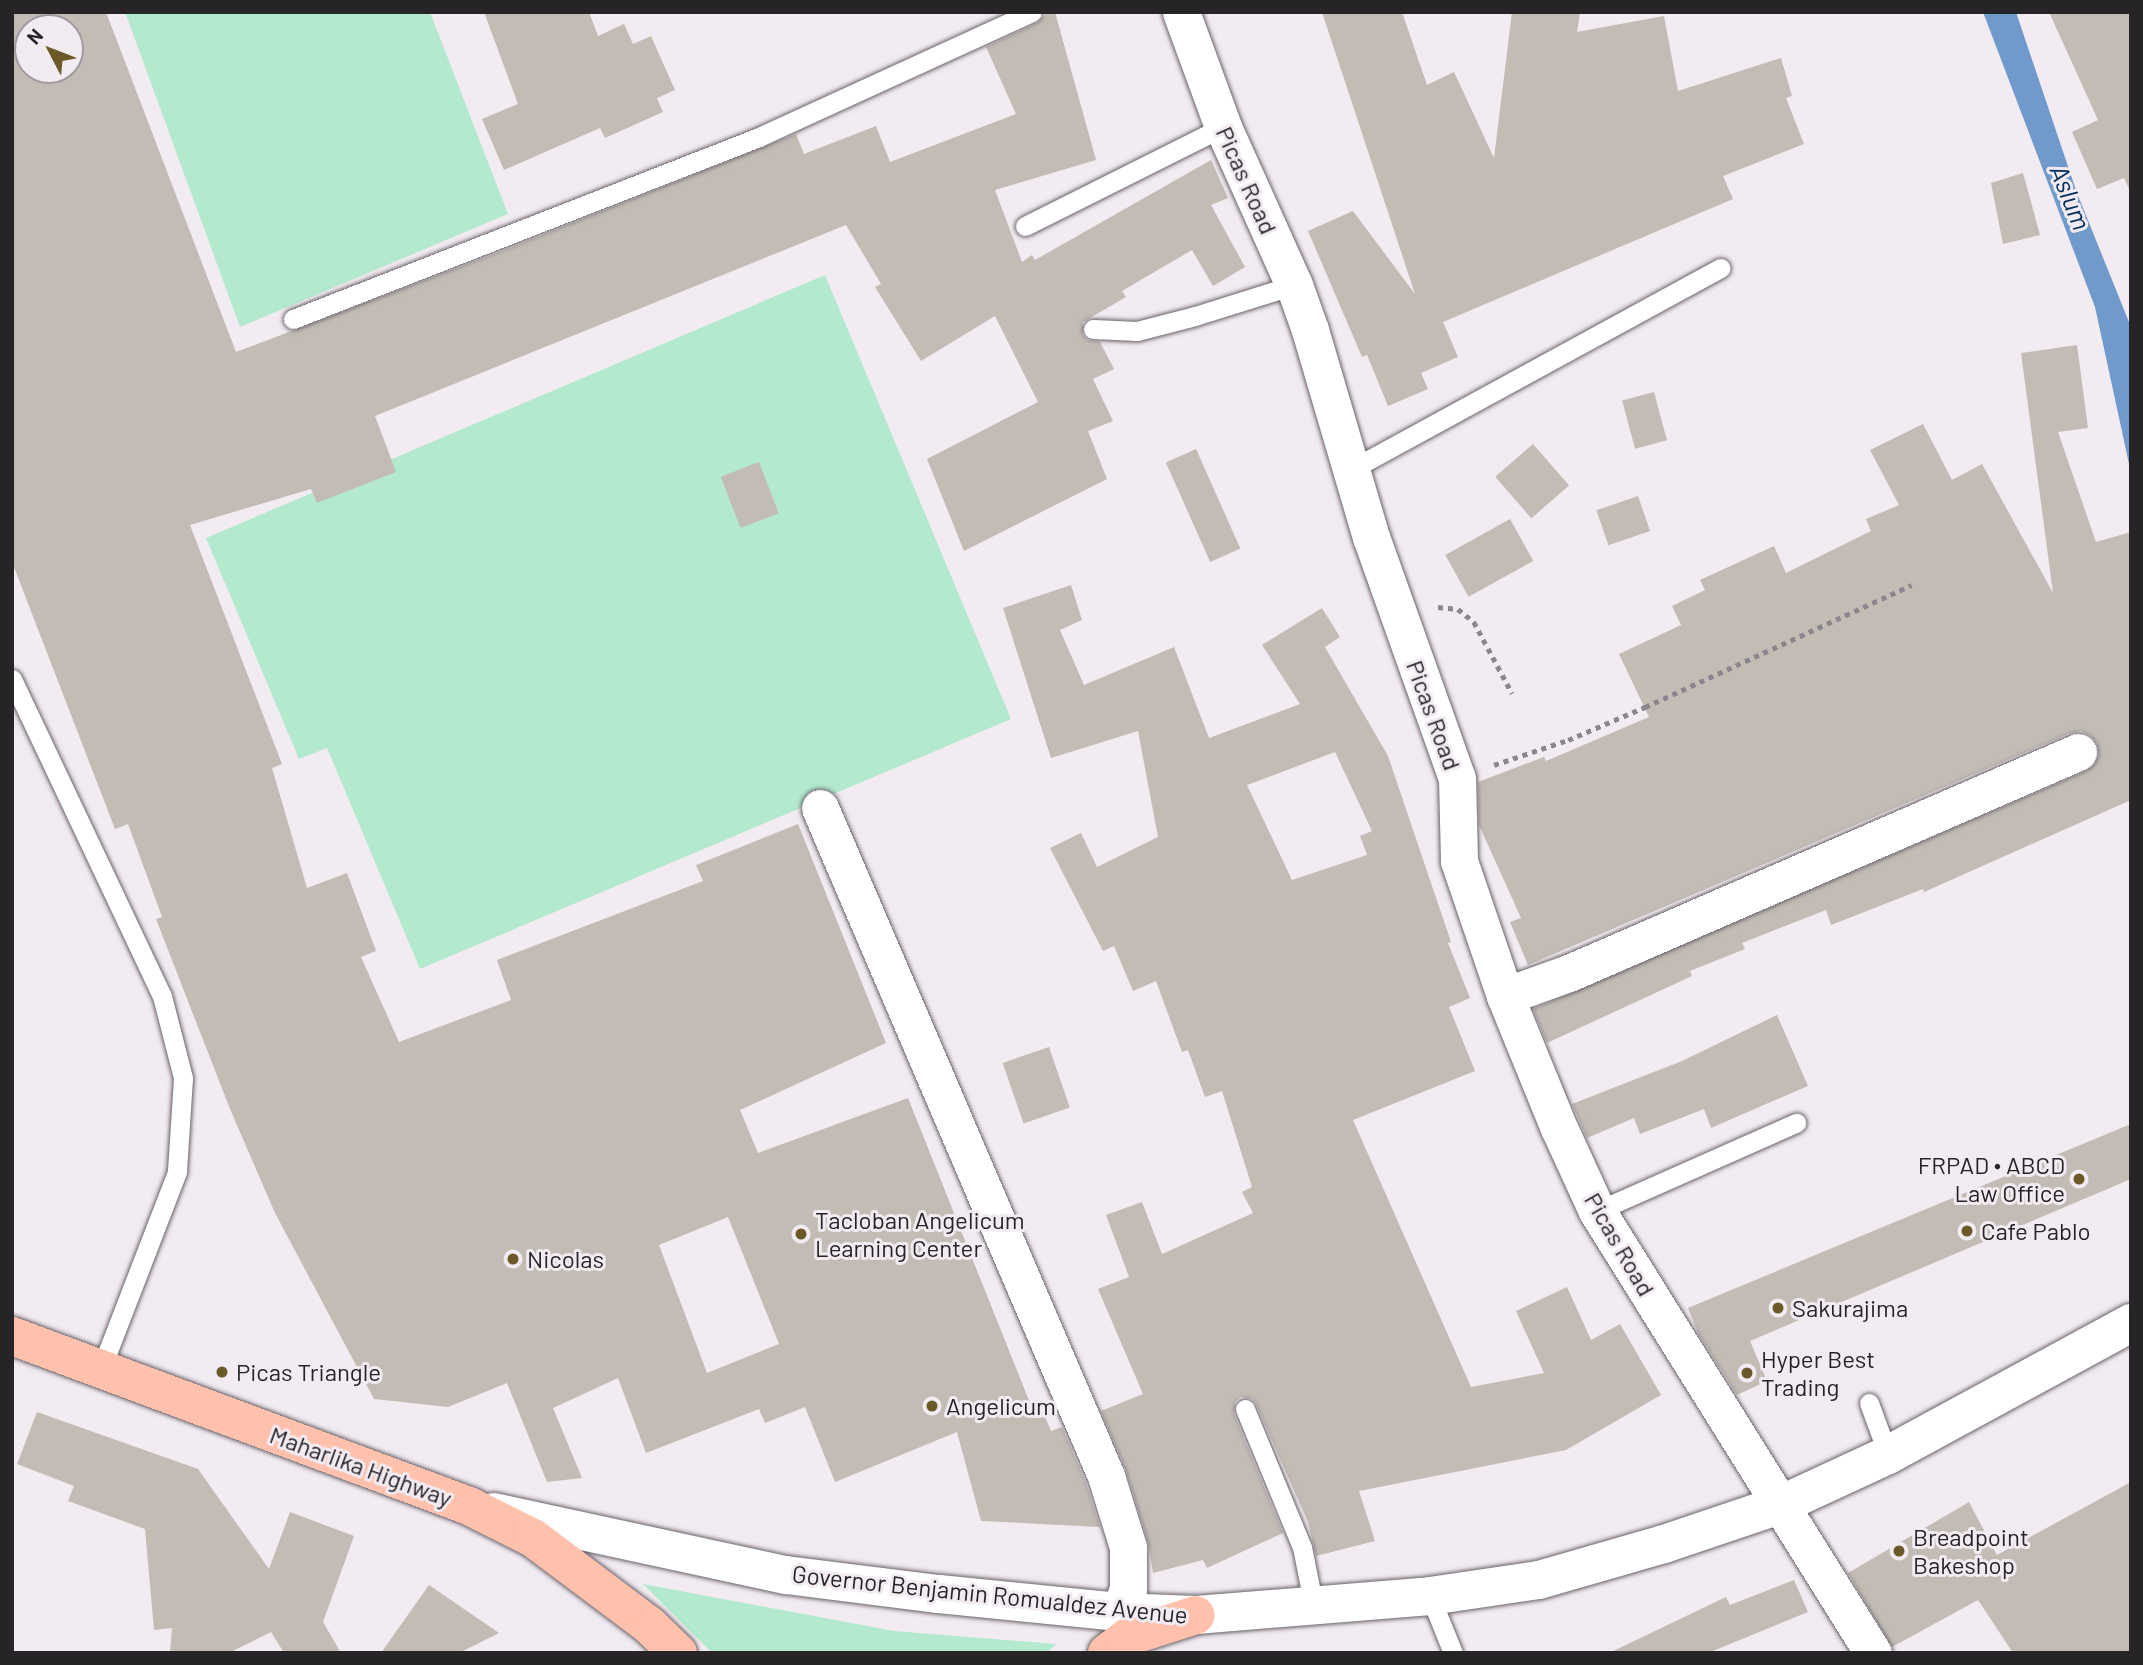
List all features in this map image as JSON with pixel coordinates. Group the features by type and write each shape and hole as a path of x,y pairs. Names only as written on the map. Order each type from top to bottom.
{"main road":[{"name":"Governor Benjamin Romualdez Avenue","path":"471,1507 786,1575 927,1593 1119,1612 1196,1615 1430,1596 1539,1580 1664,1544 1780,1505 1888,1455 2131,1323"},
{"name":"Maharlika Highway","path":"12,1336 471,1507 533,1538 650,1626 678,1653"},
{"path":"1107,1653 1128,1637 1196,1615"}],"street":[{"name":"Picas Road","path":"1181,12 1223,127 1294,285 1310,330 1350,470 1397,612 1457,778 1459,861 1505,996 1597,1211 1873,1653"},
{"path":"1505,996 1569,973 2078,752"},
{"path":"820,808 1106,1476 1128,1546 1128,1589 1119,1612"}],"lane":[{"path":"293,319 758,137 1032,12"},
{"path":"1025,226 1223,127"},
{"path":"1350,470 1720,268"},
{"path":"1093,329 1137,331 1195,317 1294,285"},
{"path":"12,679 162,996 183,1078 177,1172 101,1369"},
{"path":"1597,1211 1796,1123"},
{"path":"1869,1403 1888,1455"},
{"path":"1245,1409 1302,1547 1314,1607"},
{"path":"1430,1596 1453,1653"}],"path":[{"path":"1457,778 1568,740 1911,585"},
{"path":"1397,612 1442,607 1458,609 1474,622 1512,693"}],"green space":[{"path":"125,12 430,12 508,214 240,327"},
{"path":"825,275 1011,719 420,969 327,748 299,759 206,538"},
{"path":"643,1584 894,1631 1056,1644 1047,1653 712,1653"}],"water":[{"name":"Aslum","path":"1983,12 2016,12 2077,193 2131,327 2131,473 2095,307"}],"building":[{"path":"12,12 106,12 236,352 505,250 796,134 804,154 876,126 890,162 1016,114 986,47 1037,23 1048,12 1055,12 1096,160 995,190 1022,262 1032,255 1035,260 1211,160 1228,198 1211,205 1245,267 1213,286 1192,250 1122,291 1126,297 1083,322 1083,335 1087,340 1100,342 1114,369 1093,379 1113,421 1088,431 1107,479 964,551 927,459 1038,402 995,316 921,361 875,287 881,284 846,225 375,416 396,472 317,503 311,489 190,525 282,764 272,768 307,888 347,873 376,951 361,957 399,1042 511,1000 497,960 703,881 696,865 798,824 886,1043 740,1110 758,1153 908,1098 1032,1408 1040,1404 1051,1431 1062,1427 1086,1483 1100,1527 981,1521 957,1432 835,1482 805,1407 765,1423 759,1409 646,1453 618,1378 553,1408 582,1478 547,1482 507,1383 448,1407 374,1399 275,1213 230,1109 156,919 162,917 128,824 115,829 12,562","holes":["728,1217 779,1344 707,1373 659,1245"]},
{"path":"484,12 589,12 598,36 624,24 633,44 651,36 675,90 657,98 663,112 605,138 600,128 504,170 482,119 518,104"},
{"path":"1322,12 1402,12 1427,85 1454,72 1494,158 1512,12 1580,12 1577,32 1664,16 1678,91 1781,58 1792,96 1786,98 1804,144 1723,176 1733,199 1443,322 1458,357 1421,373 1428,389 1388,406 1367,355 1362,357 1308,231 1353,211 1415,294"},
{"path":"2049,12 2131,12 2131,193 2124,178 2097,189 2072,132 2098,120"},
{"path":"2023,173 2040,235 2003,244 1991,183"},
{"path":"2077,345 2088,428 2058,432 2096,542 2131,532 2131,800 1924,892 1923,889 1831,925 1826,910 1742,943 1745,949 1690,971 1692,976 1547,1043 1533,1009 2086,771 2094,765 2099,755 2097,743 2090,735 2081,731 2070,733 1528,965 1510,922 1521,918 1479,825 1478,782 1544,757 1546,761 1649,717 1619,654 1681,625 1672,606 1705,590 1700,580 1774,546 1786,573 1871,531 1866,519 1899,505 1870,450 1923,424 1952,480 1982,464 2053,593 2021,353"},
{"path":"1654,392 1667,440 1635,449 1622,401"},
{"path":"1533,444 1569,486 1531,518 1495,477"},
{"path":"1196,449 1240,549 1210,562 1166,462"},
{"path":"759,462 779,513 740,528 721,477"},
{"path":"1638,496 1650,531 1608,545 1596,510"},
{"path":"1510,519 1533,561 1469,597 1445,555"},
{"path":"1071,585 1082,620 1060,630 1084,685 1174,647 1209,738 1300,704 1262,645 1322,608 1340,637 1325,647 1388,756 1451,942 1448,943 1470,998 1449,1007 1475,1071 1353,1120 1471,1387 1544,1373 1516,1311 1567,1287 1591,1340 1620,1324 1661,1395 1566,1450 1359,1491 1375,1541 1316,1556 1308,1522 1256,1404 1252,1399 1241,1397 1235,1402 1234,1414 1283,1533 1207,1568 1203,1560 1153,1573 1148,1541 1126,1470 1101,1411 1143,1394 1098,1289 1129,1277 1106,1215 1142,1202 1162,1254 1253,1213 1242,1192 1252,1187 1222,1091 1205,1097 1188,1050 1182,1052 1156,981 1133,991 1114,946 1103,951 1050,848 1081,833 1097,867 1158,837 1138,731 1051,758 1003,608","holes":["1335,752 1372,831 1360,836 1367,855 1292,880 1247,785"]},
{"path":"1777,1015 1808,1086 1711,1128 1704,1109 1640,1134 1634,1118 1587,1138 1572,1104 1682,1061"},
{"path":"1049,1047 1070,1108 1024,1123 1003,1063"},
{"path":"2131,1124 2131,1179 1750,1341 1767,1381 1737,1395 1698,1333 1688,1308"},
{"path":"37,1412 198,1469 269,1569 290,1512 354,1536 323,1622 341,1653 284,1653 271,1632 229,1653 170,1653 172,1628 154,1630 145,1529 68,1501 74,1486 17,1464"},
{"path":"2131,1482 2131,1653 2013,1653 1978,1600 1892,1647 1848,1573 1969,1502 1997,1555"},
{"path":"1794,1580 1808,1612 1708,1653 1609,1653 1726,1597 1730,1605"},
{"path":"429,1585 499,1633 459,1653 381,1653"}],"place":[{"name":"FRPAD ∙ ABCD Law Office","path":"2079,1179"},
{"name":"Cafe Pablo","path":"1967,1231"},
{"name":"Tacloban Angelicum Learning Center","path":"801,1234"},
{"name":"Nicolas","path":"513,1259"},
{"name":"Sakurajima","path":"1778,1308"},
{"name":"Picas Triangle","path":"222,1372"},
{"name":"Hyper Best Trading","path":"1747,1373"},
{"name":"Angelicum","path":"932,1406"},
{"name":"Breadpoint Bakeshop","path":"1899,1551"}]}
